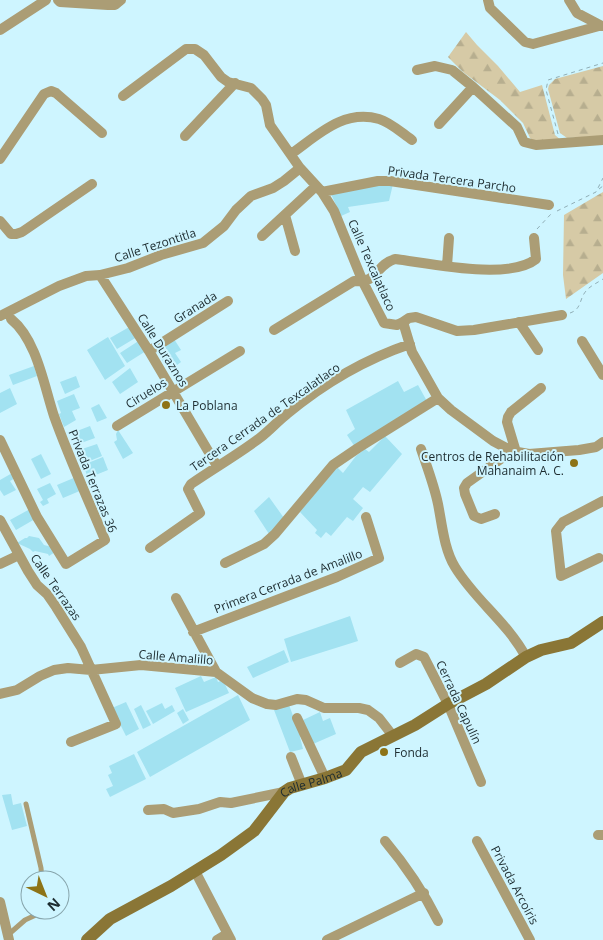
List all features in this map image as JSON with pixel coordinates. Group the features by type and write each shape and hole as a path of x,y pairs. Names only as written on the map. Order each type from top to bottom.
{"street":[{"path":"0,30 46,0"},
{"path":"58,0 60,2 108,5 115,5 121,0"},
{"path":"488,0 490,8 525,42 532,44 601,26"},
{"path":"569,0 577,14 601,26"},
{"name":"Calle Texcalatlaco","path":"124,96 186,50 195,49 204,55 228,82 251,88 266,105 270,125 300,168 334,211 363,282 384,323 397,325 403,322 412,352 438,398 474,428 514,451 529,454 579,450 596,447 603,442"},
{"path":"417,70 436,66 452,70 517,128 524,142 536,145 603,140"},
{"path":"185,136 235,83"},
{"path":"438,124 473,87"},
{"path":"0,159 44,94 51,91 56,93 102,133"},
{"path":"291,154 324,129 352,117 362,116 380,119 412,140"},
{"name":"Calle Tezontitla","path":"0,316 59,286 86,276 100,275 128,268 162,255 203,243 224,226 236,210 251,196 273,188 300,168"},
{"name":"Privada Tercera Parcho","path":"318,190 390,181 553,208"},
{"path":"0,221 11,234 22,232 92,184"},
{"path":"262,236 285,215 318,190"},
{"path":"285,215 295,251"},
{"path":"447,266 449,238"},
{"path":"274,330 354,281 363,282 376,275 383,264 396,258 471,270 494,270 523,265 536,259 534,238"},
{"name":"Calle Duraznos","path":"100,275 173,390 217,466"},
{"name":"Granada","path":"149,351 228,301"},
{"path":"403,322 409,318 416,317 457,331 474,330 562,315"},
{"name":"Privada Terrazas 36","path":"0,442 37,517 66,564 105,540 54,416 36,357 22,332 11,319"},
{"path":"519,322 538,350"},
{"path":"582,341 603,375"},
{"name":"Tercera Cerrada de Texcalatlaco","path":"150,548 200,513 188,489 191,484 242,451 264,435 287,414 342,376 383,354 410,344"},
{"name":"Ciruelos","path":"117,426 240,350"},
{"path":"495,514 480,519 474,516 464,494 464,488 514,451 507,422 508,417 511,412 541,388"},
{"path":"224,563 264,544 270,539 333,465 438,398"},
{"path":"421,449 436,494 444,535 453,564 470,589 510,632 526,657"},
{"path":"599,558 561,576 556,531 563,522 603,501"},
{"name":"Primera Cerrada de Amalillo","path":"193,632 337,577 379,558 366,517"},
{"name":"Calle Terrazas","path":"0,520 4,538 19,555 37,585 47,594 81,647 116,724 72,742"},
{"path":"0,564 19,555"},
{"path":"176,598 216,672"},
{"name":"Calle Palma","path":"94,938 110,919 195,871 254,831 284,792 290,788 346,770 361,752 415,725 448,704 486,684 526,657 541,650 571,643 603,622"},
{"name":"Cerrada Capulín","path":"400,663 416,654 424,657 448,704 481,782"},
{"name":"Calle Amalillo","path":"0,694 17,690 54,670 68,668 91,670 141,665 216,672 252,698 267,704 276,705 297,699 306,700 324,708 359,708 368,710 379,718 393,736"},
{"path":"298,718 325,778"},
{"path":"291,757 302,785"},
{"path":"148,810 164,809 173,813 199,809 220,802 231,803 284,792"},
{"path":"385,841 406,866 424,893 438,921"},
{"name":"Privada Arcoíris","path":"477,841 530,940"},
{"path":"195,871 229,937 217,940"},
{"path":"327,940 424,893"},
{"path":"0,902 3,921 9,937"}],"lane":[{"path":"26,804 41,870"},
{"path":"9,937 25,920"}],"path":[{"path":"570,143 556,132 546,84 552,78 603,63"},
{"path":"598,189 603,178"},
{"path":"559,212 593,194 603,186"},
{"path":"534,238 534,233 553,208"},
{"path":"562,315 577,310 588,288 603,279"}],"green space":[{"path":"466,32 520,92 542,85 555,135 562,141 537,143 530,138 523,123 500,100 463,72 448,57"},
{"path":"603,66 603,136 567,138 560,133 548,89 549,85 555,79"},
{"path":"603,192 603,273 566,299 563,275 564,215"}],"building":[{"path":"382,183 393,184 389,201 348,207 350,212 341,216 331,194"},
{"path":"131,326 137,337 117,349 110,338"},
{"path":"108,337 125,366 105,380 87,350"},
{"path":"174,339 181,350 175,353 181,362 169,371 156,350"},
{"path":"140,340 146,351 127,363 120,353"},
{"path":"34,366 37,376 13,385 9,375"},
{"path":"130,368 138,382 120,394 112,382"},
{"path":"76,376 80,387 65,394 60,382"},
{"path":"398,381 404,392 418,385 428,403 355,447 347,435 355,429 346,410"},
{"path":"10,388 17,404 0,413 0,393"},
{"path":"74,394 80,408 72,411 76,420 64,427 57,401"},
{"path":"99,404 107,418 97,422 91,408"},
{"path":"90,426 95,438 81,443 80,439 77,440 76,438 79,437 77,431"},
{"path":"118,430 133,453 123,459 114,442 117,440 116,434"},
{"path":"385,436 402,454 370,492 363,487 353,499 363,508 353,521 347,517 331,536 326,532 321,538 315,533 317,530 300,512 337,467 343,473 356,456 365,449 369,452"},
{"path":"97,444 102,456 87,462 84,457 82,458 79,450"},
{"path":"41,454 51,474 41,479 31,459"},
{"path":"103,457 108,470 88,478 83,465"},
{"path":"14,472 17,477 10,481 16,490 4,496 0,490 0,480"},
{"path":"76,477 82,490 63,498 57,485"},
{"path":"50,483 56,494 47,499 49,503 43,506 40,502 43,500 37,489"},
{"path":"269,497 284,518 269,534 254,511"},
{"path":"30,509 35,519 16,530 10,520"},
{"path":"29,536 39,538 44,545 52,547 55,552 49,556 48,554 33,552 17,543"},
{"path":"350,616 358,641 291,662 284,639"},
{"path":"284,650 289,662 253,678 247,667"},
{"path":"201,676 204,682 216,677 218,682 223,680 229,693 186,712 175,688"},
{"path":"238,695 250,720 150,777 137,752"},
{"path":"126,702 139,729 126,736 112,708"},
{"path":"162,703 165,709 172,705 175,711 153,724 146,711"},
{"path":"141,705 151,725 143,729 134,709"},
{"path":"289,705 295,721 304,736 300,737 303,749 290,752 274,710"},
{"path":"183,709 189,720 183,724 177,713"},
{"path":"320,712 323,721 330,718 336,734 313,744 303,720"},
{"path":"134,754 146,779 110,797 106,789 113,786 108,775 112,773 109,766"},
{"path":"11,794 13,805 21,803 27,826 12,830 2,795"}],"place":[{"name":"La Poblana","path":"166,405"},
{"name":"Centros de Rehabilitación Mahanaim A. C.","path":"574,463"},
{"name":"Fonda","path":"384,752"}]}
